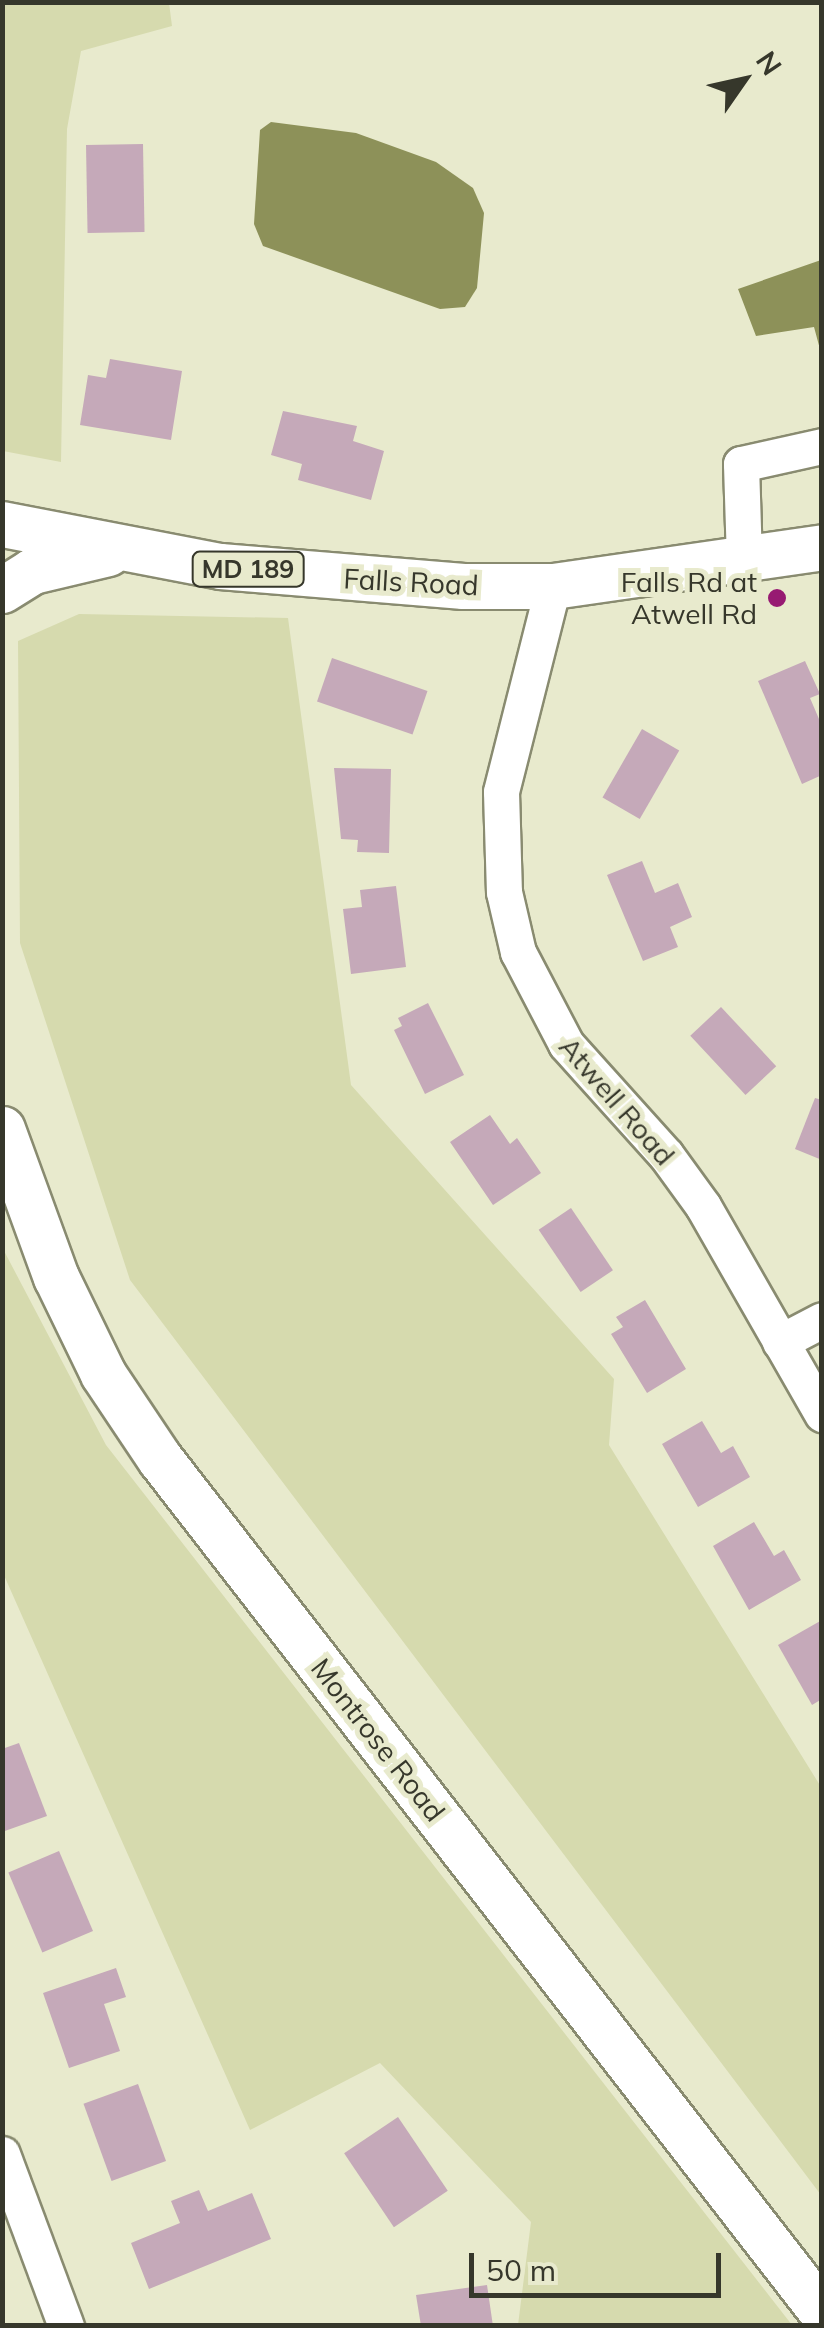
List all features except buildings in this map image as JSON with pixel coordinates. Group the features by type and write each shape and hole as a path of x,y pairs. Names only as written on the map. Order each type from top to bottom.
{"main road":[{"name":"Falls Road","path":"2,524 121,550 337,579 553,586 822,548"},
{"path":"2,590 32,572 121,550"},
{"name":"Montrose Road","path":"2,1129 56,1277 103,1374 160,1459 822,2312"}],"street":[{"path":"744,560 741,464 822,446"},
{"name":"Atwell Road","path":"553,586 501,792 504,892 518,952 566,1044 666,1155 703,1206 822,1414"},
{"path":"780,1342 822,1320"},
{"path":"2,2154 66,2326"}],"shaded area":[{"path":"2,3 169,3 172,26 81,51 67,129 61,462 3,451"},
{"path":"271,122 356,133 436,162 473,188 484,213 477,288 465,307 440,309 263,246 254,224 260,130"},
{"path":"821,260 821,353 814,327 756,336 738,289"},
{"path":"79,614 288,618 351,1085 614,1379 609,1445 821,1787 821,2195 130,1280 20,943 18,641"},
{"path":"2,1247 106,1445 792,2325 518,2325 531,2222 380,2063 250,2130 3,1573"}],"place":[{"name":"Falls Rd at Atwell Rd","path":"777,598"}]}
